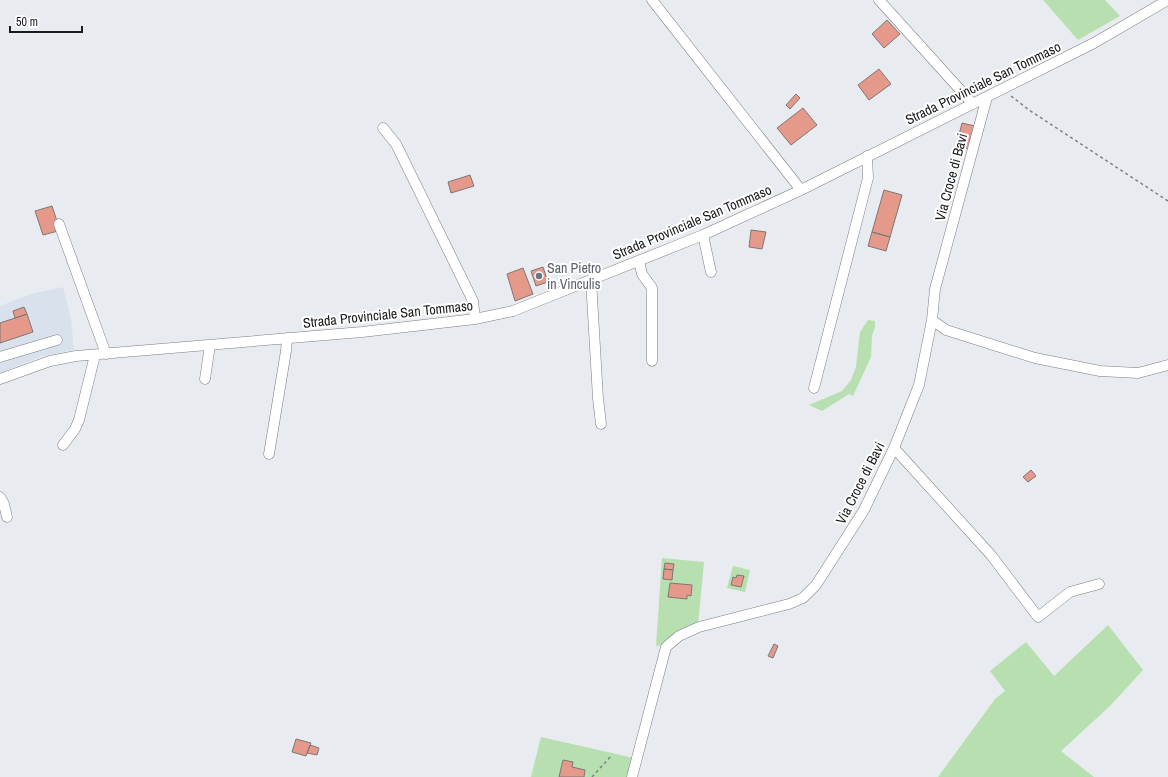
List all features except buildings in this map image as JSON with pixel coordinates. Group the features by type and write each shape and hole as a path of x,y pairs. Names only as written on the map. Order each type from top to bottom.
{"street":[{"path":"652,0 801,190"},
{"path":"879,0 973,104"},
{"name":"Strada Provinciale San Tommaso","path":"0,379 50,361 100,354 287,338 475,319 513,311 703,235 801,190 1094,43 1168,0"},
{"name":"Via Croce di Bavi","path":"632,777 666,647 679,636 699,627 789,604 803,598 816,585 864,510 894,448 919,385 932,320 935,289 987,97"},
{"path":"383,128 396,144 472,301 475,319"},
{"path":"814,388 868,178 867,156"},
{"path":"59,224 100,354 79,420 75,429 63,445"},
{"path":"703,235 711,272"},
{"path":"639,261 642,274 652,288 652,361"},
{"path":"591,280 601,424"},
{"path":"932,320 946,330 1035,358 1100,371 1138,373 1168,365"},
{"path":"269,454 287,338"},
{"path":"0,357 57,340"},
{"path":"205,379 210,345"},
{"path":"894,448 991,555 1038,617 1070,592 1099,584"},
{"path":"0,497 4,504 7,517"}],"path":[{"path":"1004,88 1014,99 1168,201"},
{"path":"592,777 611,756"}],"shaded area":[{"path":"63,287 71,319 74,350 42,356 0,373 0,306 31,294"}],"green space":[{"path":"1043,0 1105,0 1120,16 1078,40"},
{"path":"868,320 875,321 872,336 871,357 853,396 849,394 822,411 809,405 842,391 851,380 856,367 860,332"},
{"path":"662,558 704,562 698,625 663,645 656,646"},
{"path":"733,566 750,570 745,592 727,588"},
{"path":"1108,625 1143,670 1110,706 1061,751 1094,777 938,777 995,699 1005,691 990,671 1026,642 1054,676"},
{"path":"541,737 634,758 629,777 531,777"}],"place":[{"name":"San Pietro in Vinculis","path":"539,276"}]}
